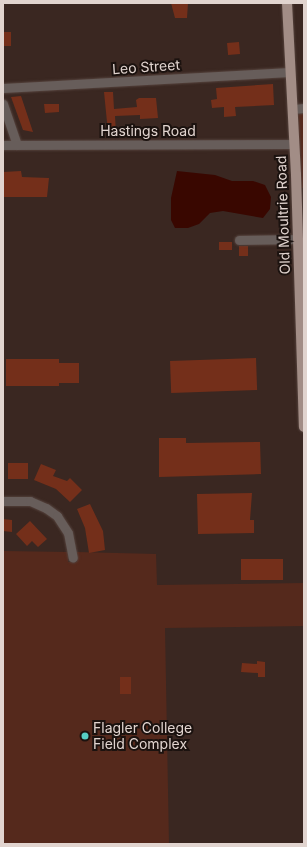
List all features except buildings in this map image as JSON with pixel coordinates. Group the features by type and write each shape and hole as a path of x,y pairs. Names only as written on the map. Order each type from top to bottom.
{"main road":[{"name":"Old Moultrie Road","path":"286,3 293,109 304,427"}],"street":[{"name":"Leo Street","path":"3,88 290,72"},
{"path":"3,104 17,145"},
{"path":"293,109 304,108"},
{"name":"Hastings Road","path":"3,145 294,144"},
{"path":"239,240 297,239"},
{"path":"3,501 30,501 46,508 57,516 68,533 72,558"}],"shaded area":[{"path":"304,113 304,188 301,188 297,114"},
{"path":"177,171 215,175 232,181 253,181 265,185 271,197 270,209 263,218 223,211 210,213 199,224 188,228 175,228 171,220 171,198"},
{"name":"Flagler College Field Complex","path":"3,551 68,552 68,562 77,562 77,552 156,554 157,585 304,583 304,626 165,628 169,844 3,844"}],"place":[{"name":"Flagler College Field Complex","path":"85,736"}]}
